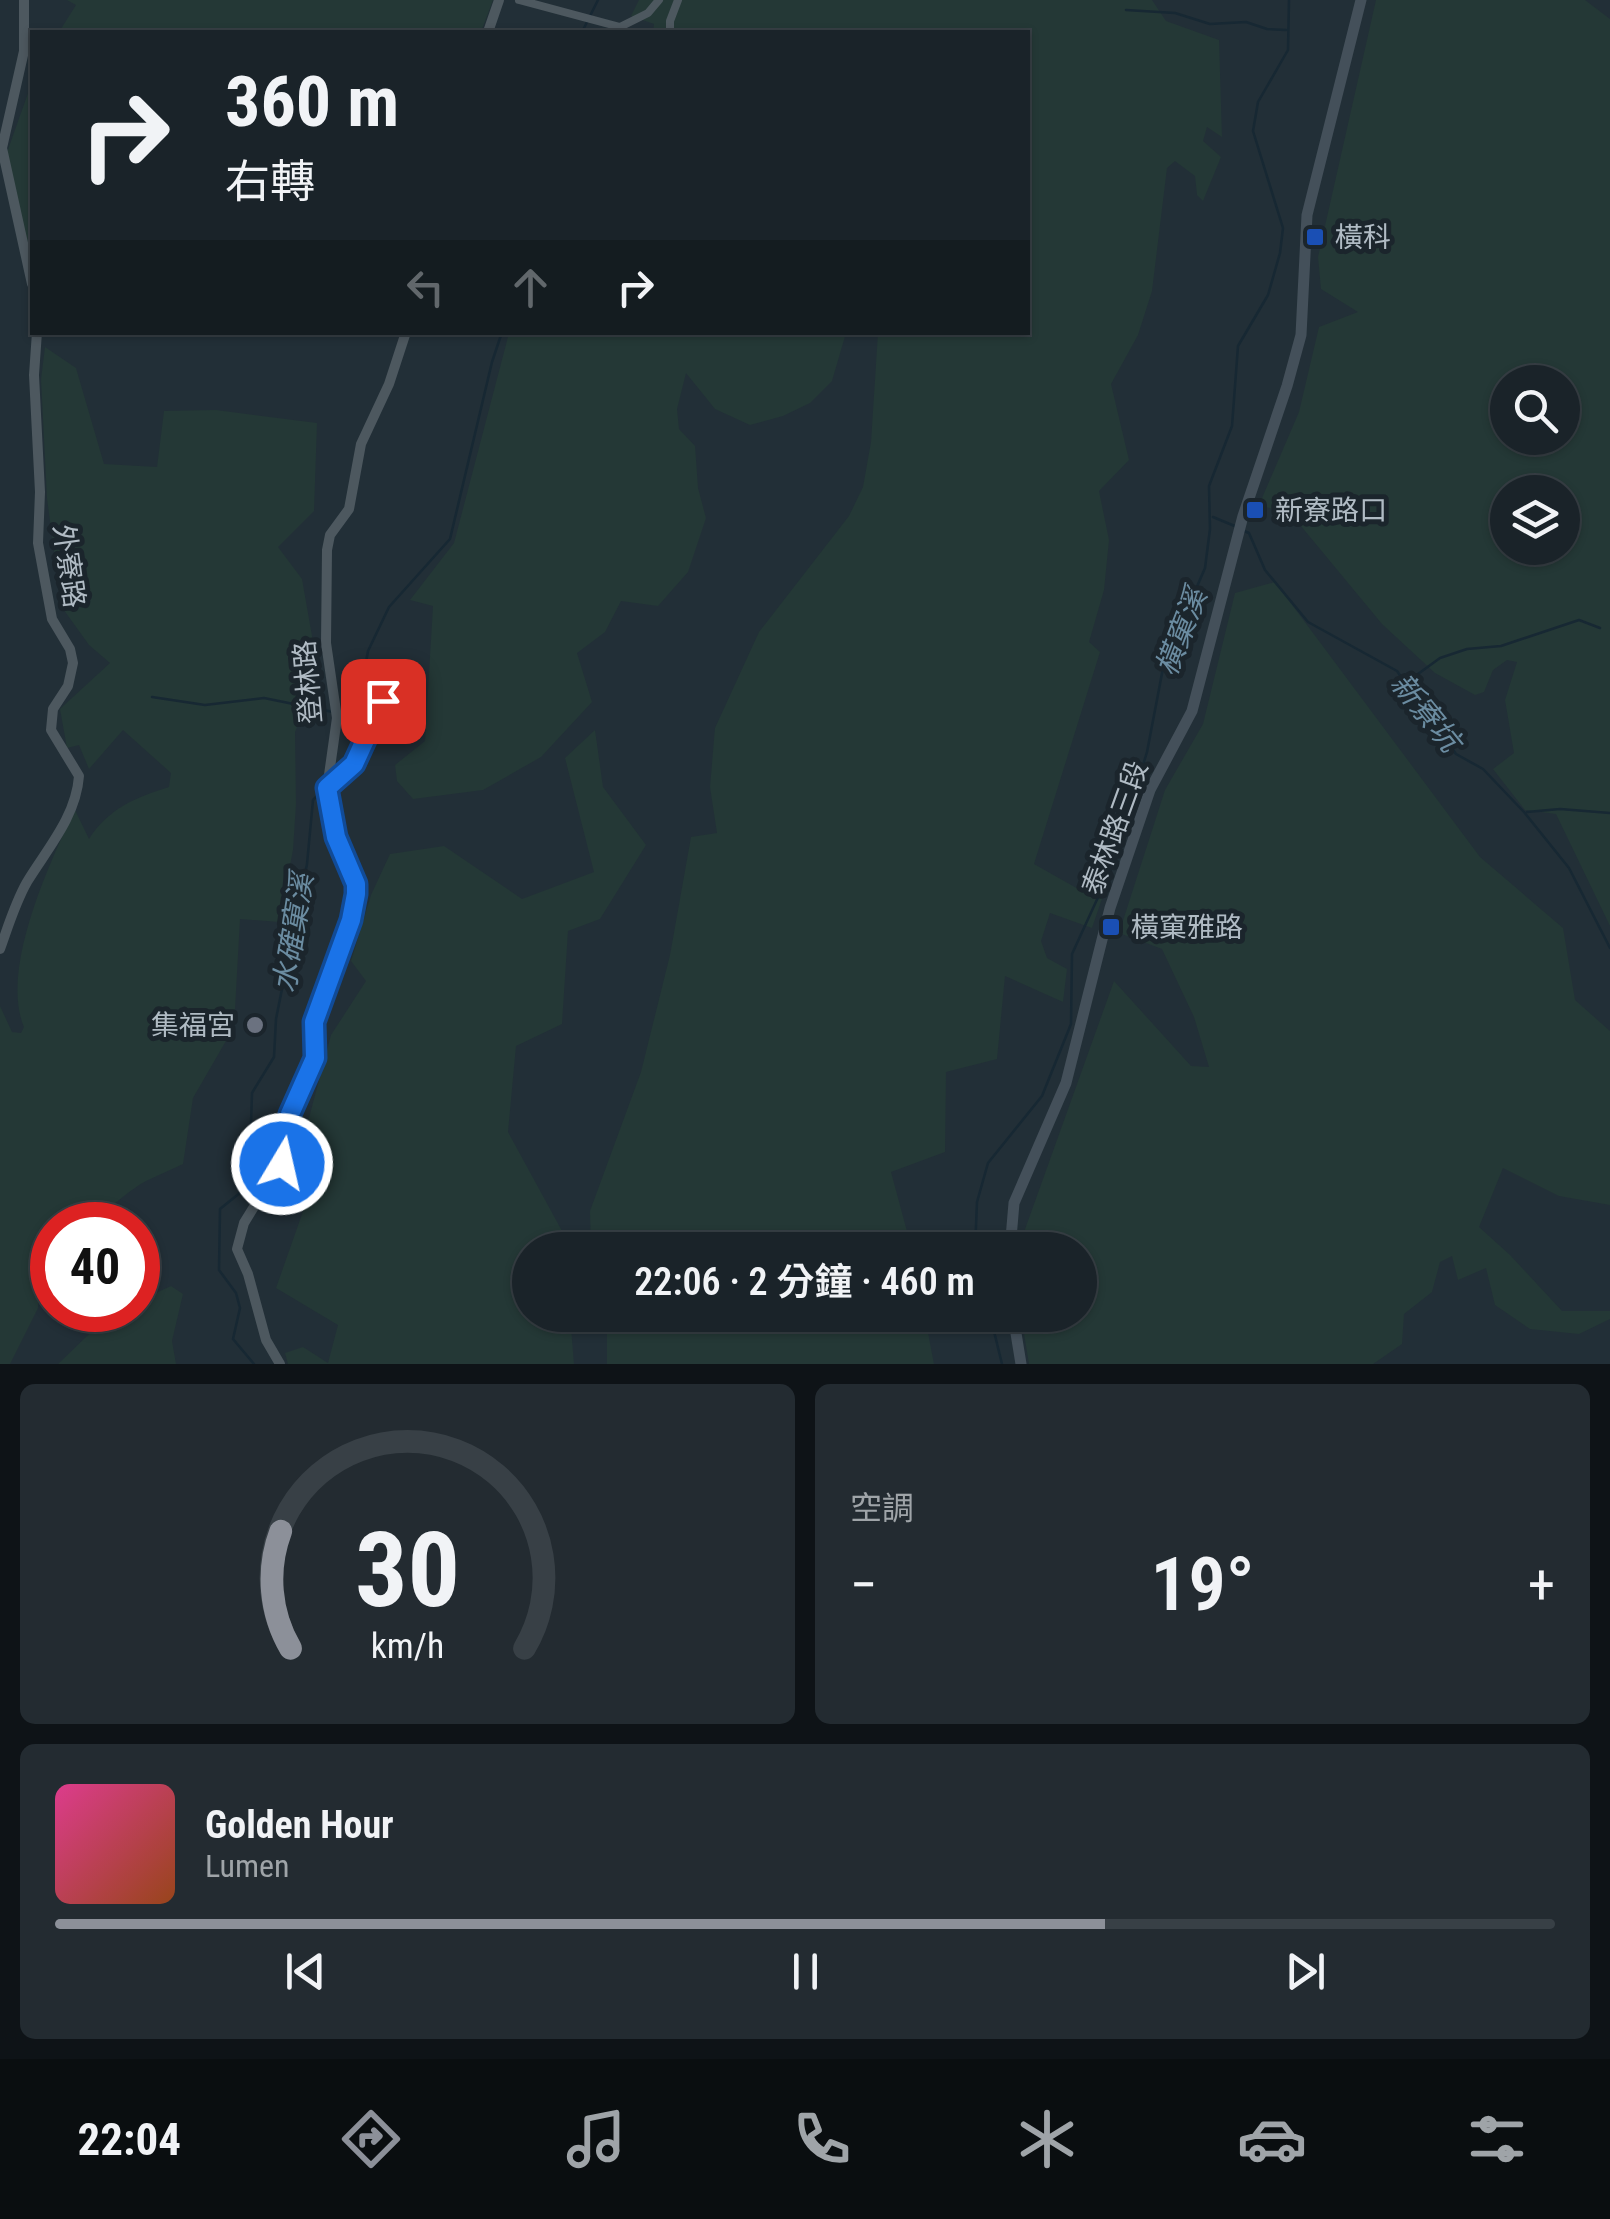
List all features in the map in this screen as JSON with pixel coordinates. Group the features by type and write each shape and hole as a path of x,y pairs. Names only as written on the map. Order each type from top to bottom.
{"main road":[{"name":"泰林路三段","path":"1012,1232 1014,1204 1066,1083 1110,908 1150,790 1192,712 1242,518 1288,386 1301,334 1307,215 1360,0"},
{"path":"1016,1332 1021,1364"}],"street":[{"path":"24,0 24,51 2,148 30,275"},
{"path":"489,30 499,0"},
{"path":"519,0 620,27 648,13 659,0"},
{"path":"670,30 678,0"},
{"name":"外寮路","path":"0,949 27,883 50,851 74,801 79,776 51,730 53,709 68,686 73,663 52,619 38,544 40,492 34,375 38,335"},
{"name":"登林路","path":"280,1364 266,1340 237,1249 244,1223 286,1155 290,1114 315,1058 314,1022 351,920 356,884 336,837 327,784 337,718 326,642 327,550 330,535 348,509 360,444 388,384 405,335"},
{"path":"327,784 354,764 383,701"}],"green space":[{"path":"67,0 493,0 482,30 60,30 76,5"},
{"path":"639,0 1152,0 1166,21 1219,40 1222,137 1207,127 1203,141 1221,157 1203,201 1197,195 1195,176 1175,161 1167,168 1152,291 1138,335 1111,384 1129,460 1099,491 1109,540 1104,590 1089,642 1100,652 1034,864 1080,890 1107,884 1092,928 1050,913 1041,941 1047,958 1067,969 1063,1002 1005,976 997,1059 946,1072 945,1152 891,1172 907,1232 591,1232 590,1211 641,1072 670,955 691,837 717,833 710,787 715,728 759,632 849,516 863,487 871,442 878,335 1030,335 1030,30 653,30 654,24 631,16"},
{"path":"1376,0 1585,0 1610,19 1610,926 1556,814 1525,810 1493,769 1514,753 1505,700 1517,662 1507,660 1493,670 1484,692 1475,695 1435,673 1382,624 1291,514 1259,505 1299,412 1319,327 1358,312 1321,289 1318,257"},
{"path":"30,88 30,256 5,158"},
{"path":"508,335 845,335 832,381 810,403 750,425 715,409 686,373 677,409 679,429 695,446 698,488 706,518 688,572 658,606 621,601 605,632 577,653 592,702 541,757 483,790 413,799 397,781 395,765 425,741 433,606 410,600 454,543"},
{"path":"45,347 76,368 104,464 157,467 164,411 216,410 317,423 314,511 278,547 302,579 319,676 295,732 293,850 279,922 240,919 234,1027 193,1098 183,1164 146,1181 116,1202 30,1202 30,1324 10,1364 0,1364 0,1006 12,1032 21,1033 24,1027 18,1004 18,977 22,948 52,859 75,810 89,839 124,806 169,787 171,773 123,730 89,769 79,745 67,748 60,709 110,663 89,645 61,606 47,498 41,379"},
{"path":"1275,582 1480,857 1563,928 1575,1000 1610,1031 1610,1205 1559,1196 1503,1168 1479,1227 1562,1311 1610,1311 1610,1319 1579,1334 1530,1329 1495,1305 1486,1268 1458,1280 1452,1256 1440,1262 1432,1292 1404,1314 1402,1344 1373,1364 1029,1364 1024,1332 1097,1332 1097,1232 1024,1232 1114,981 1191,1066 1209,1067 1194,1017 1162,949 1119,933 1165,790 1203,724 1235,593"},
{"path":"595,730 603,787 646,845 600,919 568,931 562,1024 516,1046 508,1132 562,1232 512,1232 512,1332 571,1332 574,1364 288,1364 285,1353 303,1347 328,1363 338,1325 276,1288 307,1200 297,1163 331,1035 366,981 351,961 371,895 390,854 444,846 522,899 594,872 565,758"},
{"path":"171,1286 183,1294 172,1341 176,1364 58,1364 91,1332 160,1332 160,1291"},
{"path":"607,1332 927,1332 934,1364 607,1364"}],"waterway":[{"name":"水確窠溪","path":"583,30 598,0"},
{"name":"橫窠溪","path":"976,1232 977,1202 988,1163 1042,1096 1071,1024 1072,954 1111,869 1147,752 1164,663 1205,568 1210,529 1209,486 1232,426 1238,346 1268,295 1280,253 1283,228 1253,131 1258,102 1288,50 1289,0"},
{"path":"1126,10 1175,13 1210,24 1246,22 1286,30"},
{"name":"水確窠溪","path":"343,768 348,762 368,651 389,607 450,539 501,335"},
{"name":"新寮坑","path":"1213,517 1237,527"},
{"name":"新寮坑","path":"1244,531 1249,533 1265,570 1308,622 1397,671 1456,754 1483,769 1524,812 1569,868 1610,948"},
{"path":"1404,679 1440,658 1467,649 1501,646 1579,620 1600,628"},
{"path":"152,697 205,705 264,698 333,712"},
{"name":"水確窠溪","path":"254,1364 233,1339 240,1308 236,1293 219,1270 220,1209 257,1179 260,1166 251,1124 252,1093 274,1057 276,1019 307,864 313,800 324,789"},
{"path":"1527,812 1560,809 1610,813"},
{"name":"橫窠溪","path":"994,1332 1002,1364"}],"place":[{"name":"橫科","path":"1315,237"},
{"name":"新寮路口","path":"1255,510"},
{"name":"橫窠雅路","path":"1111,927"},
{"name":"集福宮","path":"255,1025"}],"route":[{"path":"282,1164 290,1114 315,1058 314,1022 351,920 356,894 356,884 336,837 327,788 354,764 383,701"}]}
